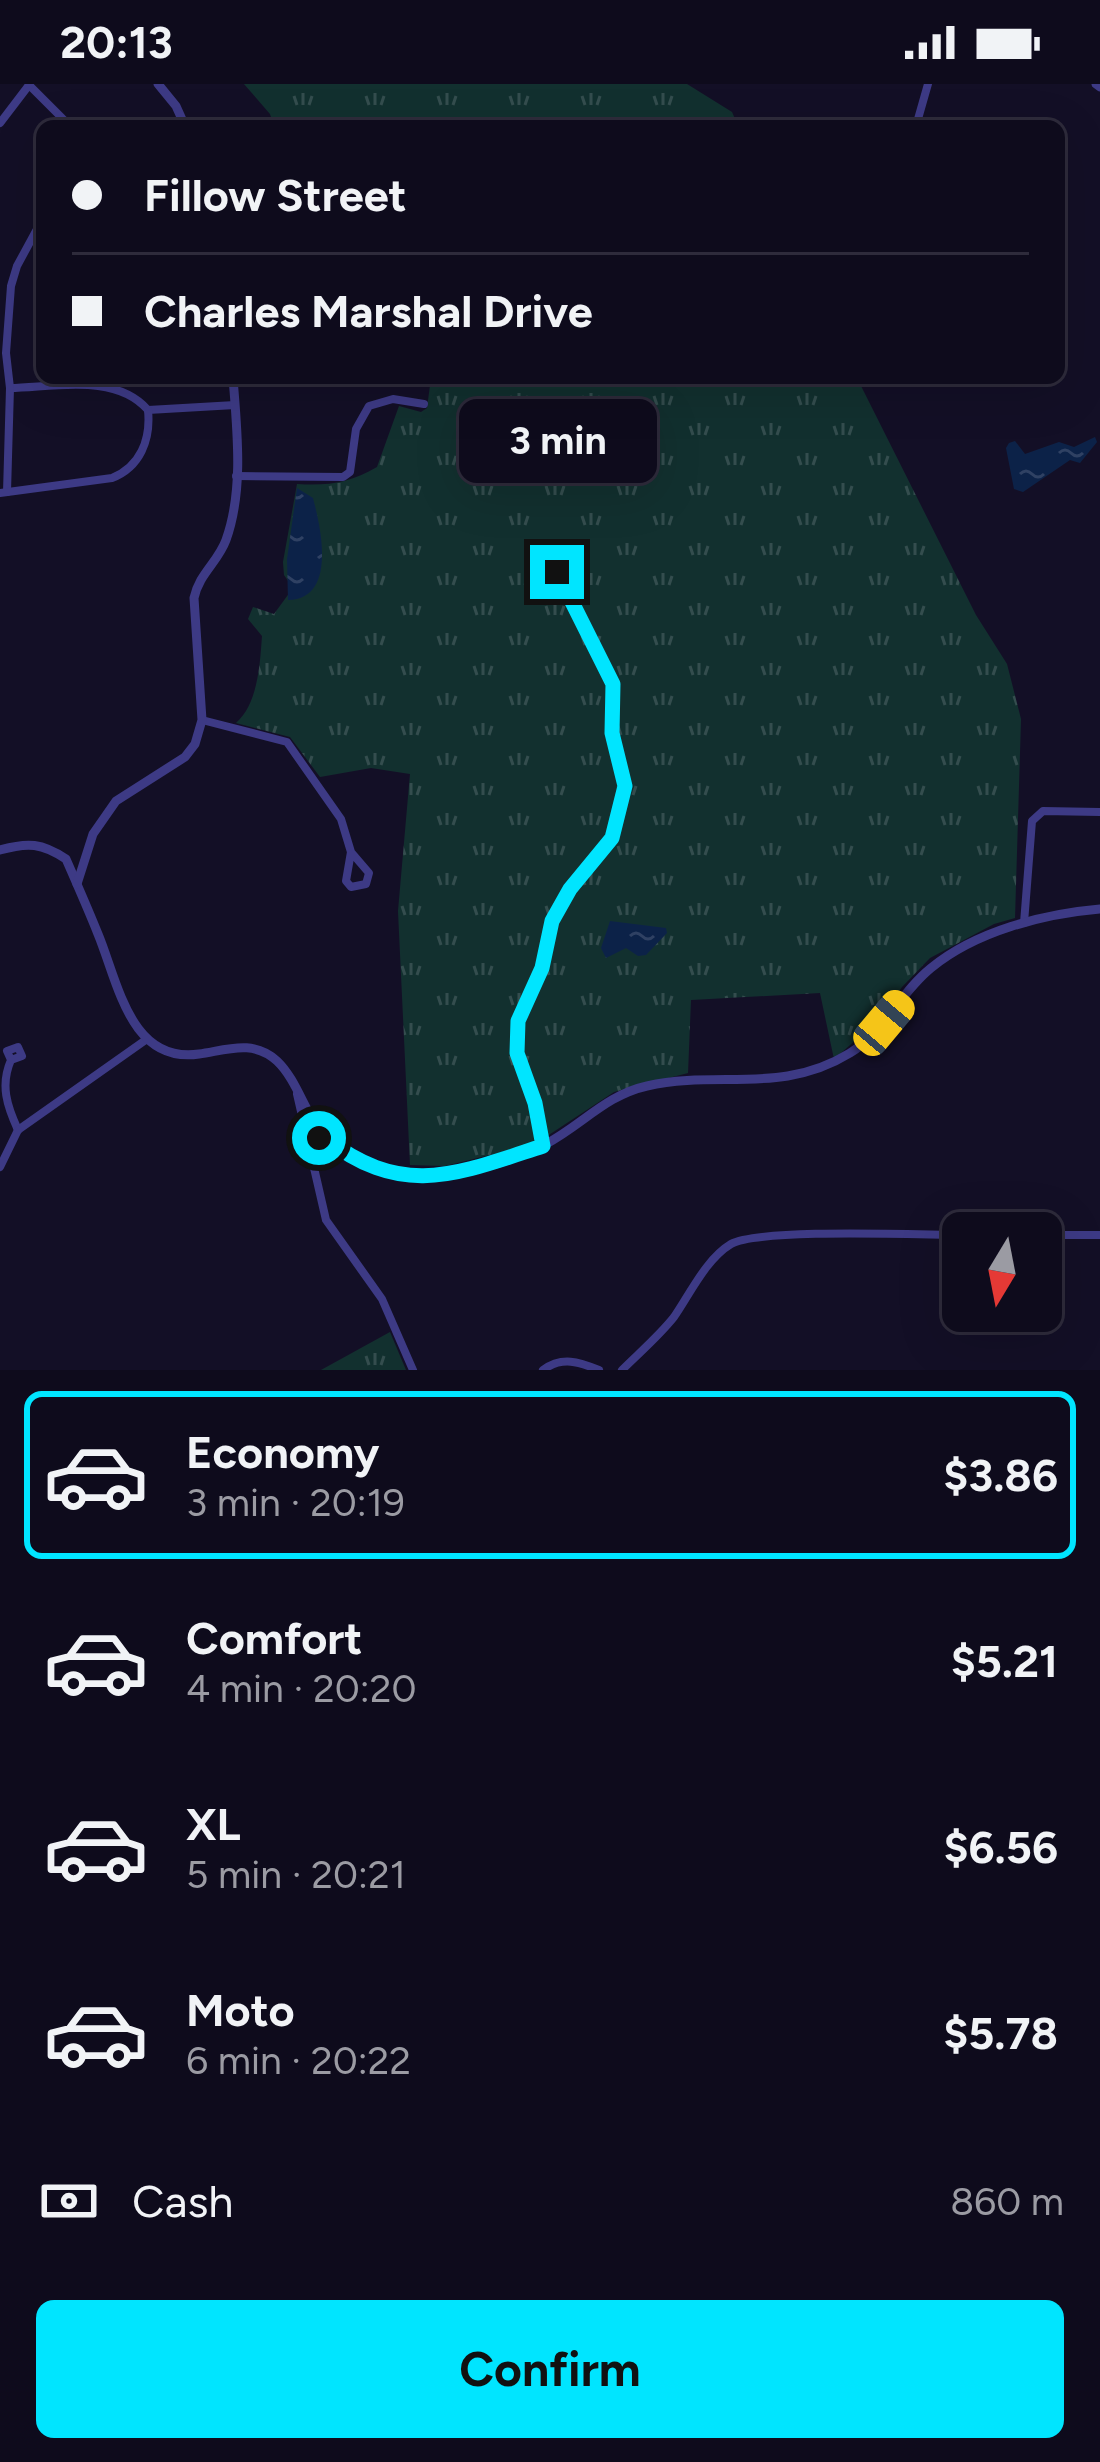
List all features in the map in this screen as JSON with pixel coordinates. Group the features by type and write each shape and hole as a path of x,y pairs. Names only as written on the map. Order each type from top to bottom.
{"street":[{"path":"158,84 182,120"},
{"path":"918,120 928,84"},
{"path":"0,123 30,85 64,120"},
{"path":"10,388 116,386 135,395 148,410 145,446 130,471 112,478 4,493 11,286 16,266 36,231"},
{"path":"76,884 93,834 116,801 185,757 195,744 202,720 194,598 200,578 225,543 236,476 233,384"},
{"path":"236,476 312,480 347,476 356,429 369,406 393,400 424,404"},
{"path":"148,410 235,404"},
{"path":"543,1146 535,1103 517,1053 518,1021 542,968 552,921 570,889 612,838 625,786 612,733 613,684 557,572"},
{"path":"202,720 287,742 341,819 351,852"},
{"path":"1024,923 1035,816 1100,812"},
{"path":"0,850 28,843 46,846 66,860 129,1014 147,1039 167,1052 185,1055 236,1047 257,1049 276,1060 325,1138 368,1167 410,1177 465,1169 543,1146 625,1092 688,1080 790,1078 833,1064 872,1036 930,969 979,939 1068,912 1100,909"},
{"path":"0,1167 18,1130 147,1039"},
{"path":"11,1060 2,1084 18,1130"},
{"path":"296,1090 326,1220 382,1299 413,1370"},
{"path":"307,1147 325,1138"},
{"path":"1062,1235 1100,1234"},
{"path":"622,1370 673,1318 687,1294 732,1244 791,1237 942,1235"},
{"path":"543,1370 573,1360 599,1370"}],"green space":[{"path":"244,84 687,84 732,112 735,120 272,120"},
{"path":"430,384 860,384 976,615 1007,664 1021,719 1015,918 930,958 880,1019 834,1059 820,993 691,1000 688,1073 614,1092 535,1144 445,1166 410,1165 398,911 410,774 371,768 320,777 290,737 236,723 249,705 259,671 262,636 248,619 253,607 274,614 293,588 284,575 283,562 297,484 338,482 377,467 399,406 421,412 427,408"},
{"path":"390,1332 406,1370 321,1370"}],"water":[{"path":"1095,437 1097,442 1080,463 1070,460 1023,492 1014,489 1009,443 1015,441 1025,454 1059,442 1074,447"},
{"path":"297,488 313,498 322,560 314,588 288,600 287,559"},
{"path":"610,921 666,928 667,933 646,955 626,948 606,958 601,948"}],"route":[{"path":"319,1138 368,1167 410,1177 465,1169 543,1146 535,1103 518,1060 518,1021 542,968 552,921 570,889 612,838 625,786 612,733 613,684 557,572"}]}
